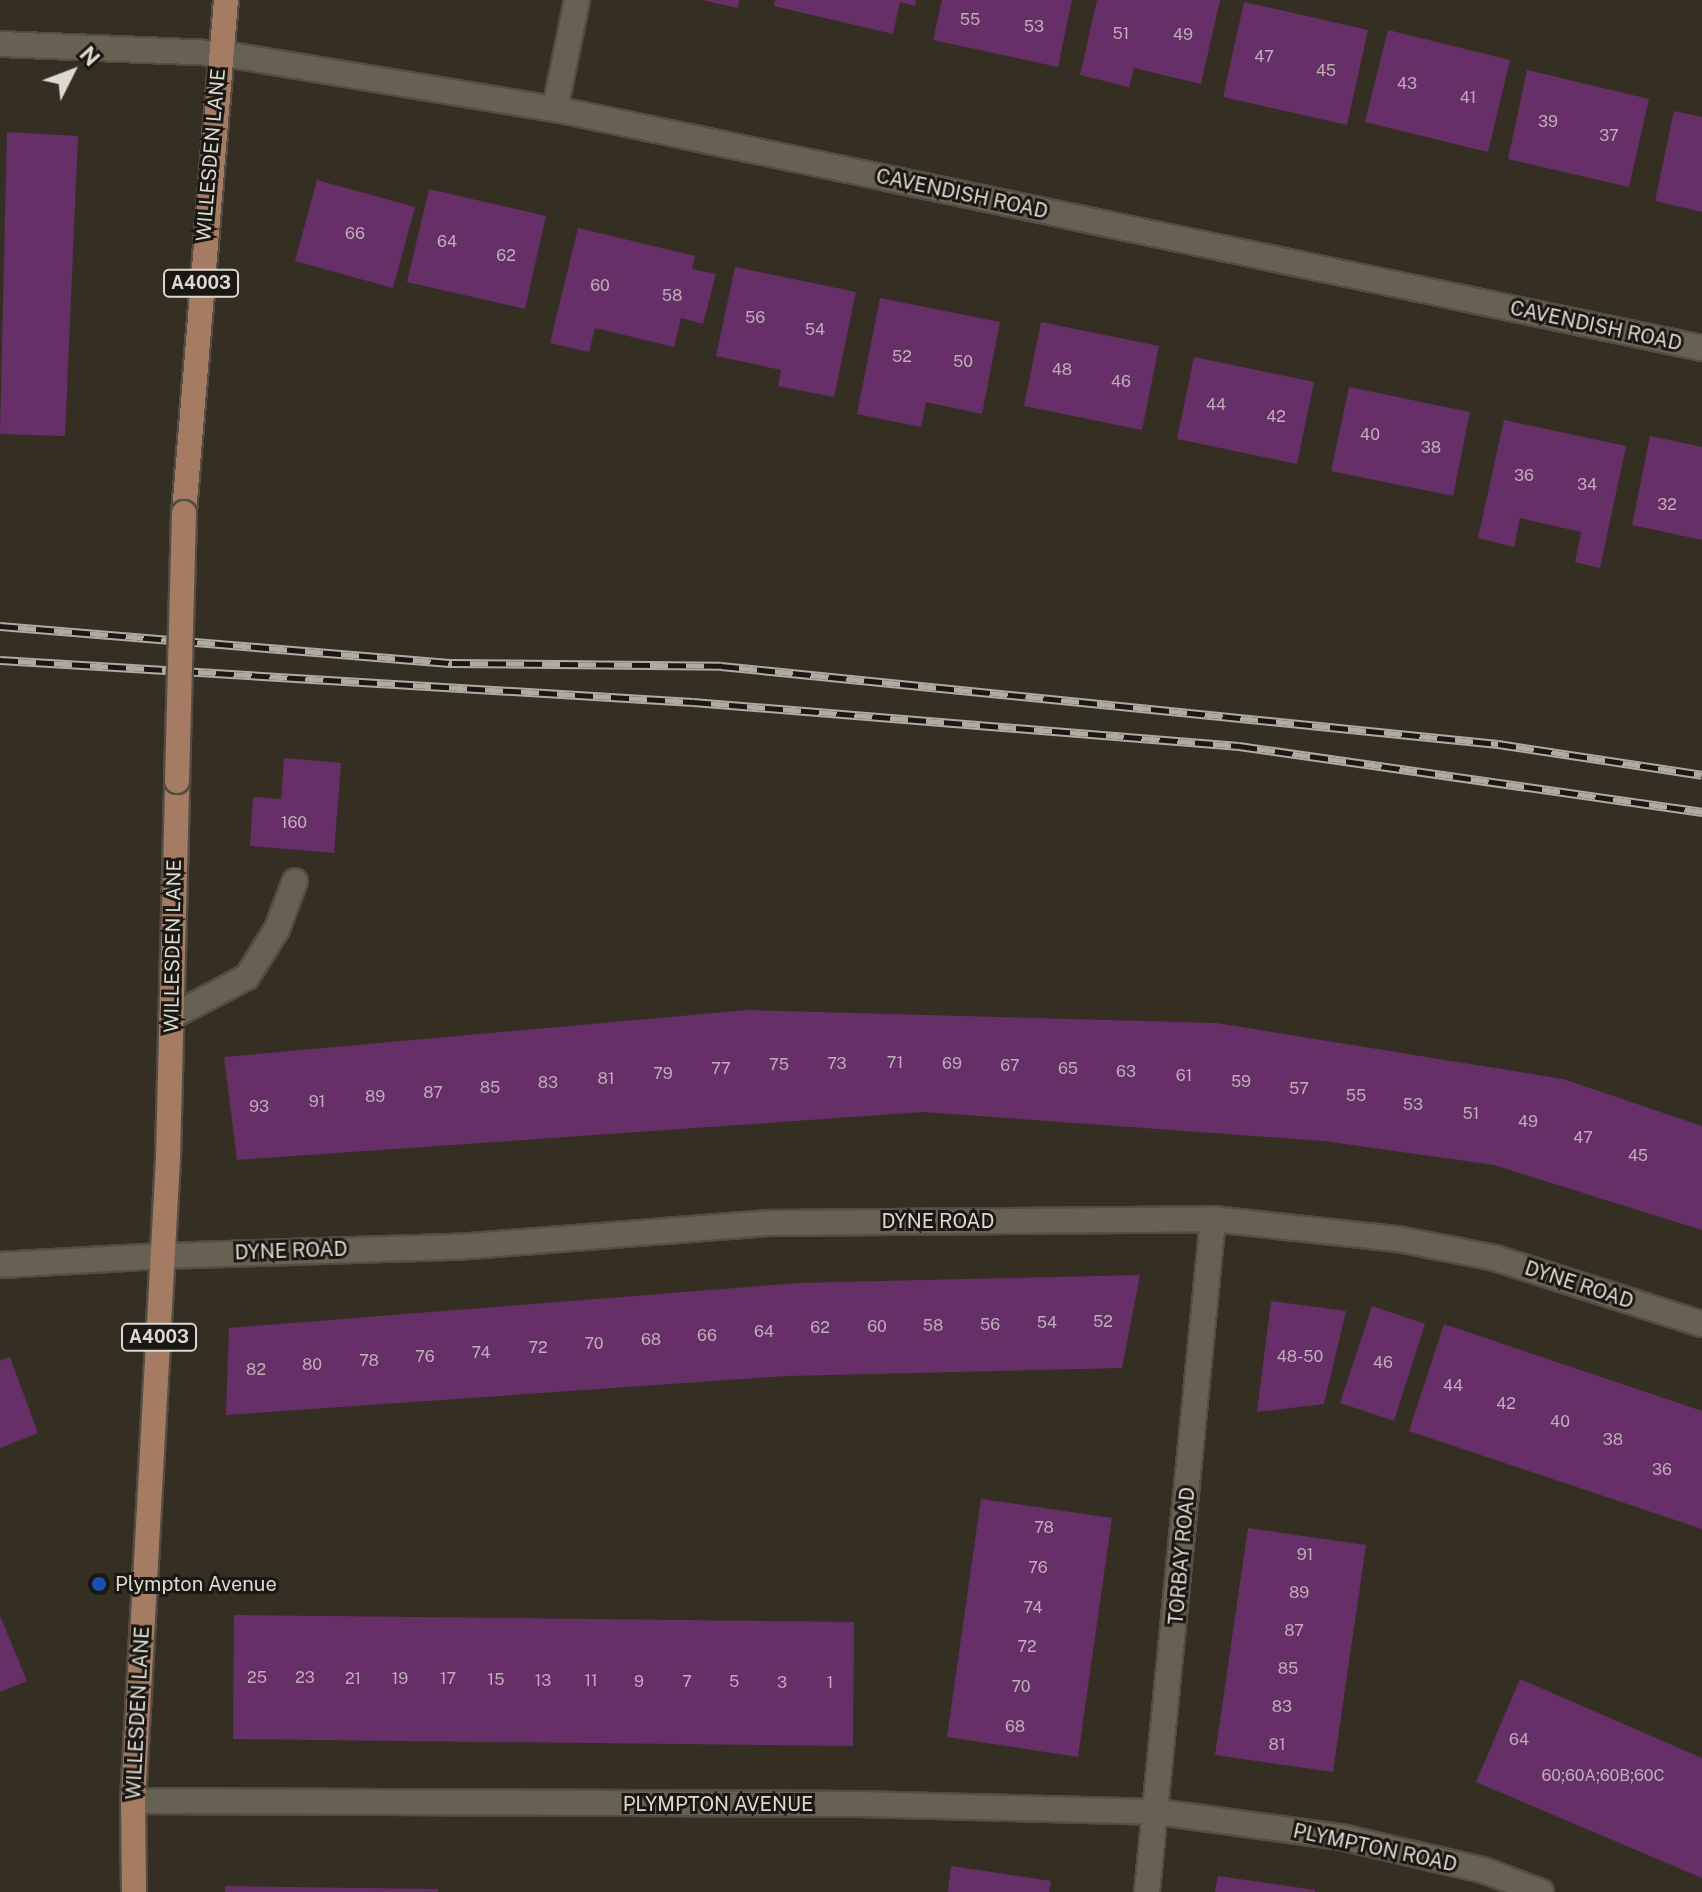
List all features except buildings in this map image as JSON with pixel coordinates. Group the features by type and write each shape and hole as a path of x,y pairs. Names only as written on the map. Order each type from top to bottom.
{"main road":[{"name":"WILLESDEN LANE","path":"134,1892 133,1801 163,1256 184,513 219,53 226,0"}],"street":[{"path":"555,109 577,0"},
{"name":"CAVENDISH ROAD","path":"0,44 219,53 555,109 1702,348"},
{"path":"171,1017 247,977 277,929 295,881"},
{"name":"DYNE ROAD","path":"0,1265 163,1256 457,1247 772,1223 1213,1219 1398,1239 1495,1258 1702,1324"},
{"name":"TORBAY ROAD","path":"1147,1892 1158,1812 1213,1219"},
{"name":"PLYMPTON AVENUE","path":"133,1801 858,1804 1158,1812"},
{"name":"PLYMPTON ROAD","path":"1158,1812 1341,1837 1483,1870 1541,1892"}],"railway":[{"path":"0,626 452,663 721,666 1498,744 1702,775"},
{"path":"0,660 693,702 1239,746 1702,812"}],"place":[{"name":"Plympton Avenue","path":"99,1584"}]}
